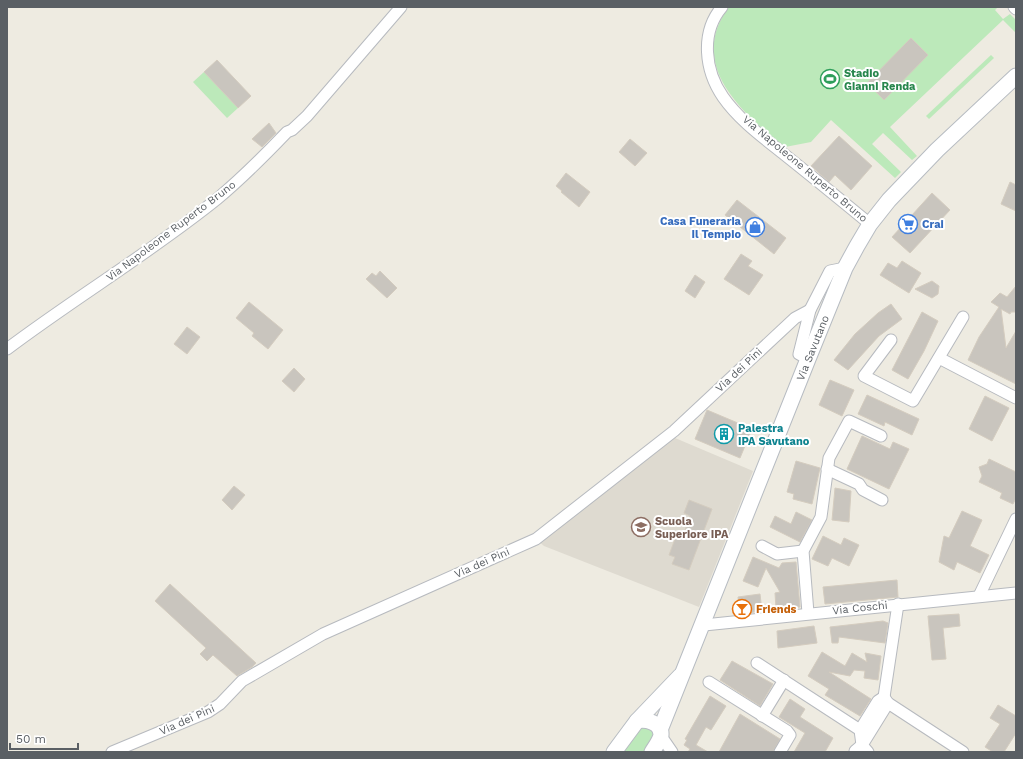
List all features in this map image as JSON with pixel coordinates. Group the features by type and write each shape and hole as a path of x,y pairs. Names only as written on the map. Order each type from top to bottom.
{"street":[{"name":"Via Napoleone Ruperto Bruno","path":"7,349 168,236 217,198 250,169 287,132 292,130 308,116 400,7"},
{"name":"Via Napoleone Ruperto Bruno","path":"722,7 709,30 708,51 712,76 724,98 762,136 870,224"},
{"name":"Via Savutano","path":"652,752 704,625 845,268 870,224 889,200 1016,76"},
{"path":"808,359 799,354 810,310 830,271 845,268"},
{"name":"Via dei Pini","path":"112,752 208,712 220,704 242,681 322,634 536,539 674,431 795,318 810,310"},
{"path":"891,340 864,376 913,401 963,316"},
{"path":"939,358 1016,398"},
{"path":"808,613 803,551 821,517 829,458 849,421 881,436"},
{"path":"827,469 859,484 863,490 882,500"},
{"path":"978,596 1016,519"},
{"path":"762,546 777,554 803,551"},
{"name":"Via Coschi","path":"704,625 1016,592"},
{"path":"862,749 886,700 898,604"},
{"path":"758,663 860,730"},
{"path":"614,752 637,721 686,669"},
{"path":"762,716 784,680"},
{"path":"709,682 787,732 790,735 780,752"},
{"path":"862,749 860,730 878,701 886,700 963,752"},
{"path":"637,721 645,719 653,722 672,752"}],"shaded area":[{"name":"Scuola Superiore IPA","path":"668,435 753,471 699,607 544,546 536,539"}],"green space":[{"name":"Stadio Gianni Renda","path":"729,7 998,7 995,10 1003,19 1010,14 1016,20 1016,33 1003,20 890,127 917,156 912,160 883,133 872,144 901,172 895,178 831,120 811,142 785,147 752,119 737,103 725,86 716,67 714,48 717,28"},
{"path":"991,55 994,58 929,119 926,116"},
{"path":"204,72 238,108 227,118 193,82"},
{"path":"641,725 655,732 646,752 619,752"}],"building":[{"path":"911,38 928,55 884,100 867,83"},
{"path":"217,60 251,96 238,108 204,72"},
{"path":"269,123 276,133 262,147 252,139"},
{"path":"839,136 872,166 851,190 835,175 829,182 811,166"},
{"path":"630,139 647,153 635,166 619,152"},
{"path":"566,173 590,192 579,207 556,186"},
{"path":"1010,182 1016,185 1016,211 1001,204"},
{"path":"932,193 950,210 910,253 892,237"},
{"name":"Casa Funeraria Il Tempio","path":"737,200 786,238 774,254 725,215"},
{"path":"741,254 752,261 748,266 763,275 749,295 724,279"},
{"path":"902,261 921,273 909,293 880,275 888,263 897,268"},
{"path":"380,271 397,288 387,298 366,279 372,273 376,276"},
{"path":"695,275 705,282 695,298 685,291"},
{"path":"932,281 939,286 938,294 932,298 915,289"},
{"path":"1016,286 1016,312 1011,312 1010,314 1001,309 1006,348 1016,331 1016,384 968,360 979,337 999,307 991,302 1000,293 1007,297"},
{"path":"249,302 283,330 268,349 252,336 254,333 236,318"},
{"path":"891,304 902,319 879,336 848,370 834,360 855,334 878,313"},
{"path":"922,312 938,321 924,351 908,379 892,370"},
{"path":"187,327 200,337 187,354 174,344"},
{"path":"294,368 305,379 294,392 282,381"},
{"path":"830,380 854,390 842,416 819,405"},
{"path":"867,395 919,419 912,435 885,422 884,426 858,414"},
{"path":"985,396 1009,408 992,441 969,429"},
{"name":"Palestra IPA Savutano","path":"707,410 752,429 740,458 695,439"},
{"path":"862,436 890,449 893,442 909,449 889,489 847,469"},
{"path":"989,459 1016,472 1016,498 1013,504 1000,498 1002,493 979,482 982,476 979,467 987,464"},
{"path":"796,461 820,468 812,504 793,499 794,494 787,492"},
{"path":"234,486 245,495 232,510 222,500"},
{"path":"835,488 851,491 849,522 832,520"},
{"path":"689,500 712,509 689,570 672,564 675,557 669,555 678,531 684,533 690,516 684,513"},
{"path":"962,511 982,520 970,546 989,555 980,573 957,562 954,570 939,562 944,536 949,538"},
{"path":"796,512 812,520 800,542 770,527 775,516 791,524"},
{"path":"823,536 841,545 844,538 859,545 849,566 832,558 828,566 812,559"},
{"path":"753,557 779,568 782,563 796,562 800,607 776,609 775,593 780,592 766,568 758,587 743,581"},
{"path":"897,580 898,597 825,604 823,587"},
{"path":"170,584 256,663 237,676 213,655 207,661 200,654 206,648 155,601"},
{"path":"760,594 762,611 740,614 738,597"},
{"path":"959,614 960,626 943,628 946,659 932,660 928,616"},
{"path":"883,621 888,623 885,643 839,637 838,643 832,643 830,627"},
{"path":"814,626 817,643 778,648 777,631"},
{"path":"822,652 845,666 852,653 867,662 865,653 881,656 878,680 864,678 865,671 854,670 850,676 829,672 871,699 860,716 825,695 829,689 808,676"},
{"path":"732,661 773,684 760,706 720,680"},
{"path":"710,696 726,706 711,730 706,727 696,745 708,752 688,752 690,749 684,745 687,740 685,739"},
{"path":"790,699 805,709 800,717 833,738 825,752 794,752 805,733 779,717"},
{"path":"998,705 1016,716 1016,733 1004,752 993,752 985,747 1000,724 990,718"},
{"path":"740,714 780,739 773,752 719,752"}],"place":[{"name":"Stadio Gianni Renda","path":"830,79"},
{"name":"Crai","path":"908,224"},
{"name":"Casa Funeraria Il Tempio","path":"755,227"},
{"name":"Palestra IPA Savutano","path":"724,434"},
{"name":"Scuola Superiore IPA","path":"641,527"},
{"name":"Friends","path":"742,609"}]}
